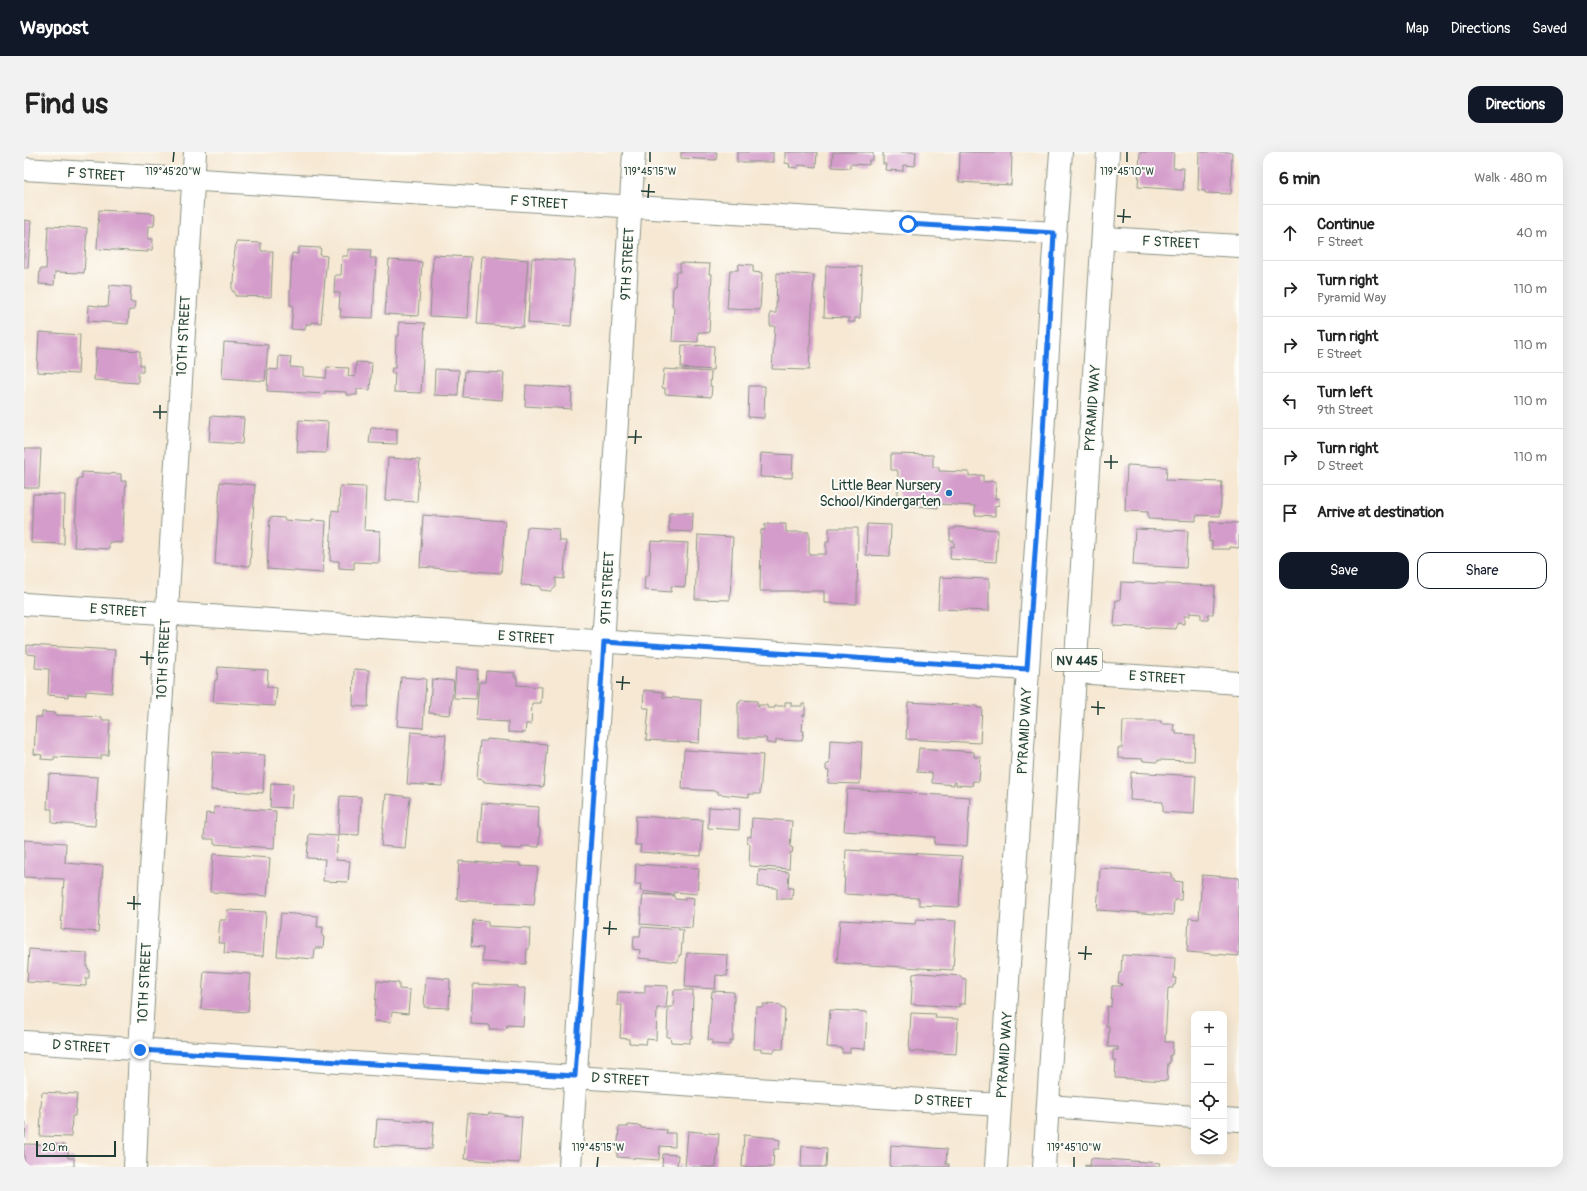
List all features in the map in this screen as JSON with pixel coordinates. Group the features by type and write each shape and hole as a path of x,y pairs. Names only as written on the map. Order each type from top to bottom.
{"street":[{"name":"10TH STREET","path":"135,1167 140,1050 195,152"},
{"name":"9TH STREET","path":"570,1167 634,152"},
{"name":"PYRAMID WAY","path":"996,1167 1027,669 1042,460 1054,233 1061,152"},
{"name":"PYRAMID WAY","path":"1044,1167 1108,152"},
{"name":"F STREET","path":"24,169 1054,233"},
{"name":"F STREET","path":"1103,238 1239,246"},
{"name":"E STREET","path":"24,604 1027,669"},
{"name":"E STREET","path":"1076,672 1239,683"},
{"name":"D STREET","path":"24,1042 575,1076 1000,1105"},
{"path":"1048,1106 1191,1117"},
{"path":"1227,1119 1239,1120"}],"building":[{"path":"681,152 717,152 716,160 681,158"},
{"path":"737,152 773,152 773,162 737,162"},
{"path":"785,152 817,152 816,167 799,165 797,168 789,167 790,164 785,163"},
{"path":"833,152 873,152 873,160 869,160 869,165 850,164 850,168 832,167"},
{"path":"883,152 916,152 915,166 903,165 903,171 885,170 886,164 883,164"},
{"path":"960,152 1012,152 1011,185 959,182"},
{"path":"1140,152 1174,152 1173,168 1184,168 1183,190 1138,187"},
{"path":"1199,152 1232,152 1231,194 1205,193 1205,191 1198,190"},
{"path":"99,210 151,213 155,215 154,226 149,226 148,239 153,239 152,250 148,250 148,252 97,249"},
{"path":"24,220 31,221 28,268 24,268"},
{"path":"48,226 87,228 84,273 55,272 54,285 39,284 40,269 46,269"},
{"path":"236,242 261,243 261,251 273,251 271,297 235,296 235,292 232,291 232,283 234,283 235,266 233,266"},
{"path":"299,247 321,248 320,255 327,256 321,323 311,322 311,324 306,324 305,330 291,329 293,305 290,305 292,253 298,254"},
{"path":"348,249 371,250 370,258 376,258 373,318 340,317 340,293 334,293 335,275 341,275 342,256 348,256"},
{"path":"433,255 471,257 468,318 430,316"},
{"path":"482,256 528,260 523,327 477,324"},
{"path":"532,258 575,261 571,326 528,323"},
{"path":"389,260 422,262 418,316 385,314"},
{"path":"680,263 710,264 709,274 712,274 709,333 698,332 698,342 672,341 674,307 672,307 673,286 675,286 676,272 680,272"},
{"path":"739,264 753,265 753,272 762,273 760,310 727,309 730,270 738,270"},
{"path":"826,266 862,267 860,318 855,318 855,322 848,322 849,318 824,317"},
{"path":"777,273 814,275 809,370 772,369 775,326 770,326 770,313 776,313"},
{"path":"110,285 131,287 130,302 135,302 134,310 129,310 128,324 88,321 89,305 108,307"},
{"path":"399,322 425,323 421,393 394,392 395,373 391,373 392,368 395,368 396,336 399,336"},
{"path":"39,332 80,335 78,374 37,372"},
{"path":"224,342 268,345 265,381 222,378"},
{"path":"682,345 714,346 713,370 681,368"},
{"path":"96,348 140,351 140,365 143,365 143,372 138,372 138,383 94,380"},
{"path":"279,356 291,357 290,367 303,368 303,376 326,378 327,367 349,368 348,376 355,377 356,362 372,363 370,390 357,389 357,395 346,395 346,392 325,391 325,394 267,391 268,369 278,370"},
{"path":"435,369 459,370 458,396 434,395"},
{"path":"664,369 711,372 711,397 665,394 665,388 662,388"},
{"path":"465,371 504,373 502,400 463,397"},
{"path":"526,385 572,388 571,409 525,406"},
{"path":"749,386 765,386 764,418 748,417"},
{"path":"211,416 244,418 242,444 209,442"},
{"path":"299,420 328,422 326,453 297,452"},
{"path":"371,428 397,429 397,444 369,443"},
{"path":"24,449 41,449 39,488 24,488"},
{"path":"761,453 793,455 792,478 760,477"},
{"path":"891,454 933,455 933,467 939,467 939,471 969,472 969,476 983,475 983,482 996,481 995,499 999,498 999,505 995,506 995,516 975,515 975,506 938,504 938,508 908,505 898,494 898,473 897,470 891,470"},
{"path":"388,458 420,460 417,502 385,500"},
{"path":"1127,465 1167,467 1166,480 1222,482 1220,516 1196,515 1196,521 1148,519 1148,512 1125,511"},
{"path":"82,472 121,474 121,481 126,481 122,543 109,542 109,549 74,547 78,478 82,478"},
{"path":"220,482 255,485 250,566 215,564"},
{"path":"340,486 366,487 364,530 380,531 379,563 354,562 354,569 339,568 339,561 330,561 332,510 339,511"},
{"path":"33,494 65,495 64,544 31,543"},
{"path":"669,513 693,513 692,532 669,531"},
{"path":"423,515 505,521 501,573 420,567"},
{"path":"270,517 284,518 285,520 312,522 312,520 326,521 323,573 267,569"},
{"path":"1210,522 1239,523 1239,548 1230,547 1230,549 1212,549 1212,541 1209,542"},
{"path":"765,524 786,524 786,532 809,532 809,554 826,554 826,542 829,542 829,528 858,528 857,604 824,603 824,591 760,591 761,530 765,530"},
{"path":"867,524 891,525 890,556 866,555"},
{"path":"527,527 558,529 559,541 566,541 564,579 556,578 556,587 551,591 541,590 540,586 521,585"},
{"path":"955,527 998,530 996,562 950,559 951,546 954,547 954,541 950,541 950,529 955,529"},
{"path":"1135,529 1188,531 1186,568 1133,565"},
{"path":"698,535 733,537 730,600 695,599"},
{"path":"651,541 688,543 685,587 671,586 671,592 644,590 645,576 649,576"},
{"path":"940,577 989,579 989,611 938,609"},
{"path":"1121,582 1215,586 1213,614 1208,614 1208,620 1201,620 1201,614 1189,613 1189,616 1184,616 1184,624 1177,623 1176,629 1114,626 1116,600 1120,600"},
{"path":"27,645 115,650 112,693 86,691 86,695 68,694 68,697 48,695 49,669 35,668 36,655 27,654"},
{"path":"218,667 268,670 267,687 277,688 275,706 213,702"},
{"path":"456,668 478,670 476,699 454,698"},
{"path":"354,669 369,670 368,707 353,706"},
{"path":"486,671 515,673 514,677 517,677 517,685 542,687 541,703 532,703 531,724 526,724 525,733 508,732 508,722 476,720 479,682 485,682"},
{"path":"401,677 426,679 423,728 397,726"},
{"path":"432,679 454,681 450,715 429,713"},
{"path":"644,690 663,692 663,697 701,700 699,743 646,740 649,708 643,708"},
{"path":"740,700 757,701 758,707 759,705 767,705 767,708 785,706 785,702 791,702 791,706 802,706 802,704 805,704 802,741 776,740 776,744 767,743 766,738 738,738 738,703 740,703"},
{"path":"908,702 977,706 977,708 982,708 980,743 906,739"},
{"path":"42,712 55,713 55,715 102,717 102,720 110,720 108,755 101,755 101,759 54,757 54,760 41,759 42,755 34,754 36,717 42,717"},
{"path":"1123,721 1161,721 1161,724 1174,724 1173,730 1176,730 1176,734 1195,735 1194,761 1158,760 1158,762 1143,761 1143,759 1118,758 1118,748 1122,748"},
{"path":"411,732 446,735 442,786 407,784"},
{"path":"487,739 547,744 543,787 484,782 484,780 477,779 480,741 487,741"},
{"path":"830,740 862,742 860,784 828,783 829,771 826,770 826,764 829,764"},
{"path":"919,748 974,752 974,757 981,757 979,781 973,781 972,786 956,785 956,782 954,782 954,785 932,783 932,773 917,772"},
{"path":"684,750 763,755 760,794 749,794 749,797 718,794 718,791 682,789"},
{"path":"213,752 265,755 263,793 211,790"},
{"path":"1131,772 1196,776 1194,814 1163,812 1163,802 1130,800"},
{"path":"49,774 98,777 95,826 52,823 52,809 47,809"},
{"path":"271,783 293,784 291,808 270,807"},
{"path":"847,789 970,797 967,846 934,844 935,837 844,831"},
{"path":"386,794 410,797 405,848 381,846"},
{"path":"340,796 361,797 359,835 338,834"},
{"path":"482,803 539,807 539,847 522,846 521,849 501,848 501,845 479,843"},
{"path":"214,807 276,811 274,848 214,844 214,839 204,839 206,813 214,814"},
{"path":"709,807 740,809 739,830 708,828"},
{"path":"636,816 703,820 701,856 640,852 641,845 635,845"},
{"path":"752,818 792,821 790,847 793,848 792,853 790,853 789,869 749,866 750,844 747,843 748,836 751,837"},
{"path":"309,834 338,836 336,860 350,861 348,882 323,881 325,859 307,858"},
{"path":"24,840 66,843 65,863 103,866 98,932 61,929 64,879 24,877"},
{"path":"846,850 962,856 959,907 919,905 919,898 844,894"},
{"path":"213,854 270,858 267,896 210,892"},
{"path":"459,861 501,864 502,862 520,863 520,866 538,867 534,905 457,900"},
{"path":"636,864 699,868 697,894 674,892 674,895 640,891 641,884 635,884"},
{"path":"1100,868 1172,873 1172,878 1174,878 1174,881 1182,882 1181,900 1174,900 1173,915 1097,910"},
{"path":"759,870 789,872 788,888 793,888 792,899 777,899 777,888 758,887"},
{"path":"1202,875 1239,878 1239,956 1187,952 1189,918 1199,919"},
{"path":"643,894 674,896 675,899 685,900 685,897 694,898 692,928 640,924"},
{"path":"227,910 266,912 263,956 224,953 225,943 218,943 220,920 226,920"},
{"path":"281,913 318,916 317,927 323,927 323,948 315,948 314,959 277,956"},
{"path":"916,919 956,921 953,970 837,963 840,920 915,924"},
{"path":"473,920 488,921 488,926 530,928 529,949 527,949 526,964 482,962 483,948 471,947"},
{"path":"641,927 683,930 681,955 679,955 678,962 639,958 640,950 633,949 634,936 640,936"},
{"path":"29,949 87,953 89,978 86,978 86,986 27,982"},
{"path":"687,953 728,955 727,976 716,975 715,989 685,987"},
{"path":"1122,955 1175,958 1175,985 1173,985 1173,988 1168,988 1165,1042 1173,1042 1172,1055 1170,1055 1170,1063 1168,1063 1167,1081 1115,1078 1116,1061 1113,1060 1113,1050 1118,1050 1118,1047 1108,1047 1109,1026 1106,1026 1107,1006 1111,1007 1112,986 1121,986 1122,984 1118,983 1119,973 1121,973"},
{"path":"204,971 251,974 248,1012 201,1009"},
{"path":"920,973 961,976 961,978 966,979 965,1004 959,1004 959,1007 911,1004 913,974"},
{"path":"426,977 450,979 449,1008 424,1007"},
{"path":"377,981 399,983 399,989 410,990 408,1014 392,1012 391,1022 374,1021"},
{"path":"473,984 518,986 517,988 525,988 523,1026 507,1025 506,1029 489,1029 489,1025 471,1024"},
{"path":"645,985 668,986 666,1008 657,1008 656,1040 647,1039 646,1044 629,1043 629,1039 620,1038 622,1005 617,1005 618,992 645,993"},
{"path":"674,990 693,990 692,1038 690,1038 690,1043 671,1042 670,1037 667,1037 668,1007 673,1007"},
{"path":"712,991 734,992 733,1041 730,1041 730,1045 712,1044 712,1040 708,1040"},
{"path":"763,1004 781,1005 781,1008 785,1009 783,1049 775,1049 774,1052 754,1049 756,1007 763,1007"},
{"path":"830,1010 867,1012 865,1049 850,1048 850,1053 842,1053 842,1048 827,1047"},
{"path":"911,1013 936,1014 935,1018 958,1019 956,1054 909,1051"},
{"path":"42,1092 77,1094 75,1116 72,1116 71,1137 40,1136 40,1107"},
{"path":"468,1113 488,1115 489,1113 503,1114 522,1117 519,1163 464,1159"},
{"path":"377,1119 434,1122 432,1149 375,1146"},
{"path":"24,1122 26,1122 25,1138 24,1138"},
{"path":"628,1125 641,1126 641,1128 667,1130 666,1133 675,1133 675,1147 660,1146 659,1160 617,1157 619,1127 628,1127"},
{"path":"688,1131 719,1134 716,1167 685,1167"},
{"path":"744,1135 775,1138 780,1140 779,1149 774,1149 773,1167 742,1167"},
{"path":"24,1144 64,1145 68,1152 68,1158 74,1158 74,1167 24,1167"},
{"path":"891,1145 947,1149 946,1164 949,1164 949,1167 890,1167"},
{"path":"802,1146 827,1148 826,1167 801,1167"},
{"path":"663,1154 678,1155 677,1166 681,1165 681,1167 662,1167"},
{"path":"1091,1158 1160,1163 1159,1167 1085,1167 1085,1165 1090,1166"}],"place":[{"name":"Little Bear Nursery School/Kindergarten","path":"949,493"}],"route":[{"path":"140,1050 575,1076 604,642 1027,669 1042,452 1054,233 908,224"}]}
